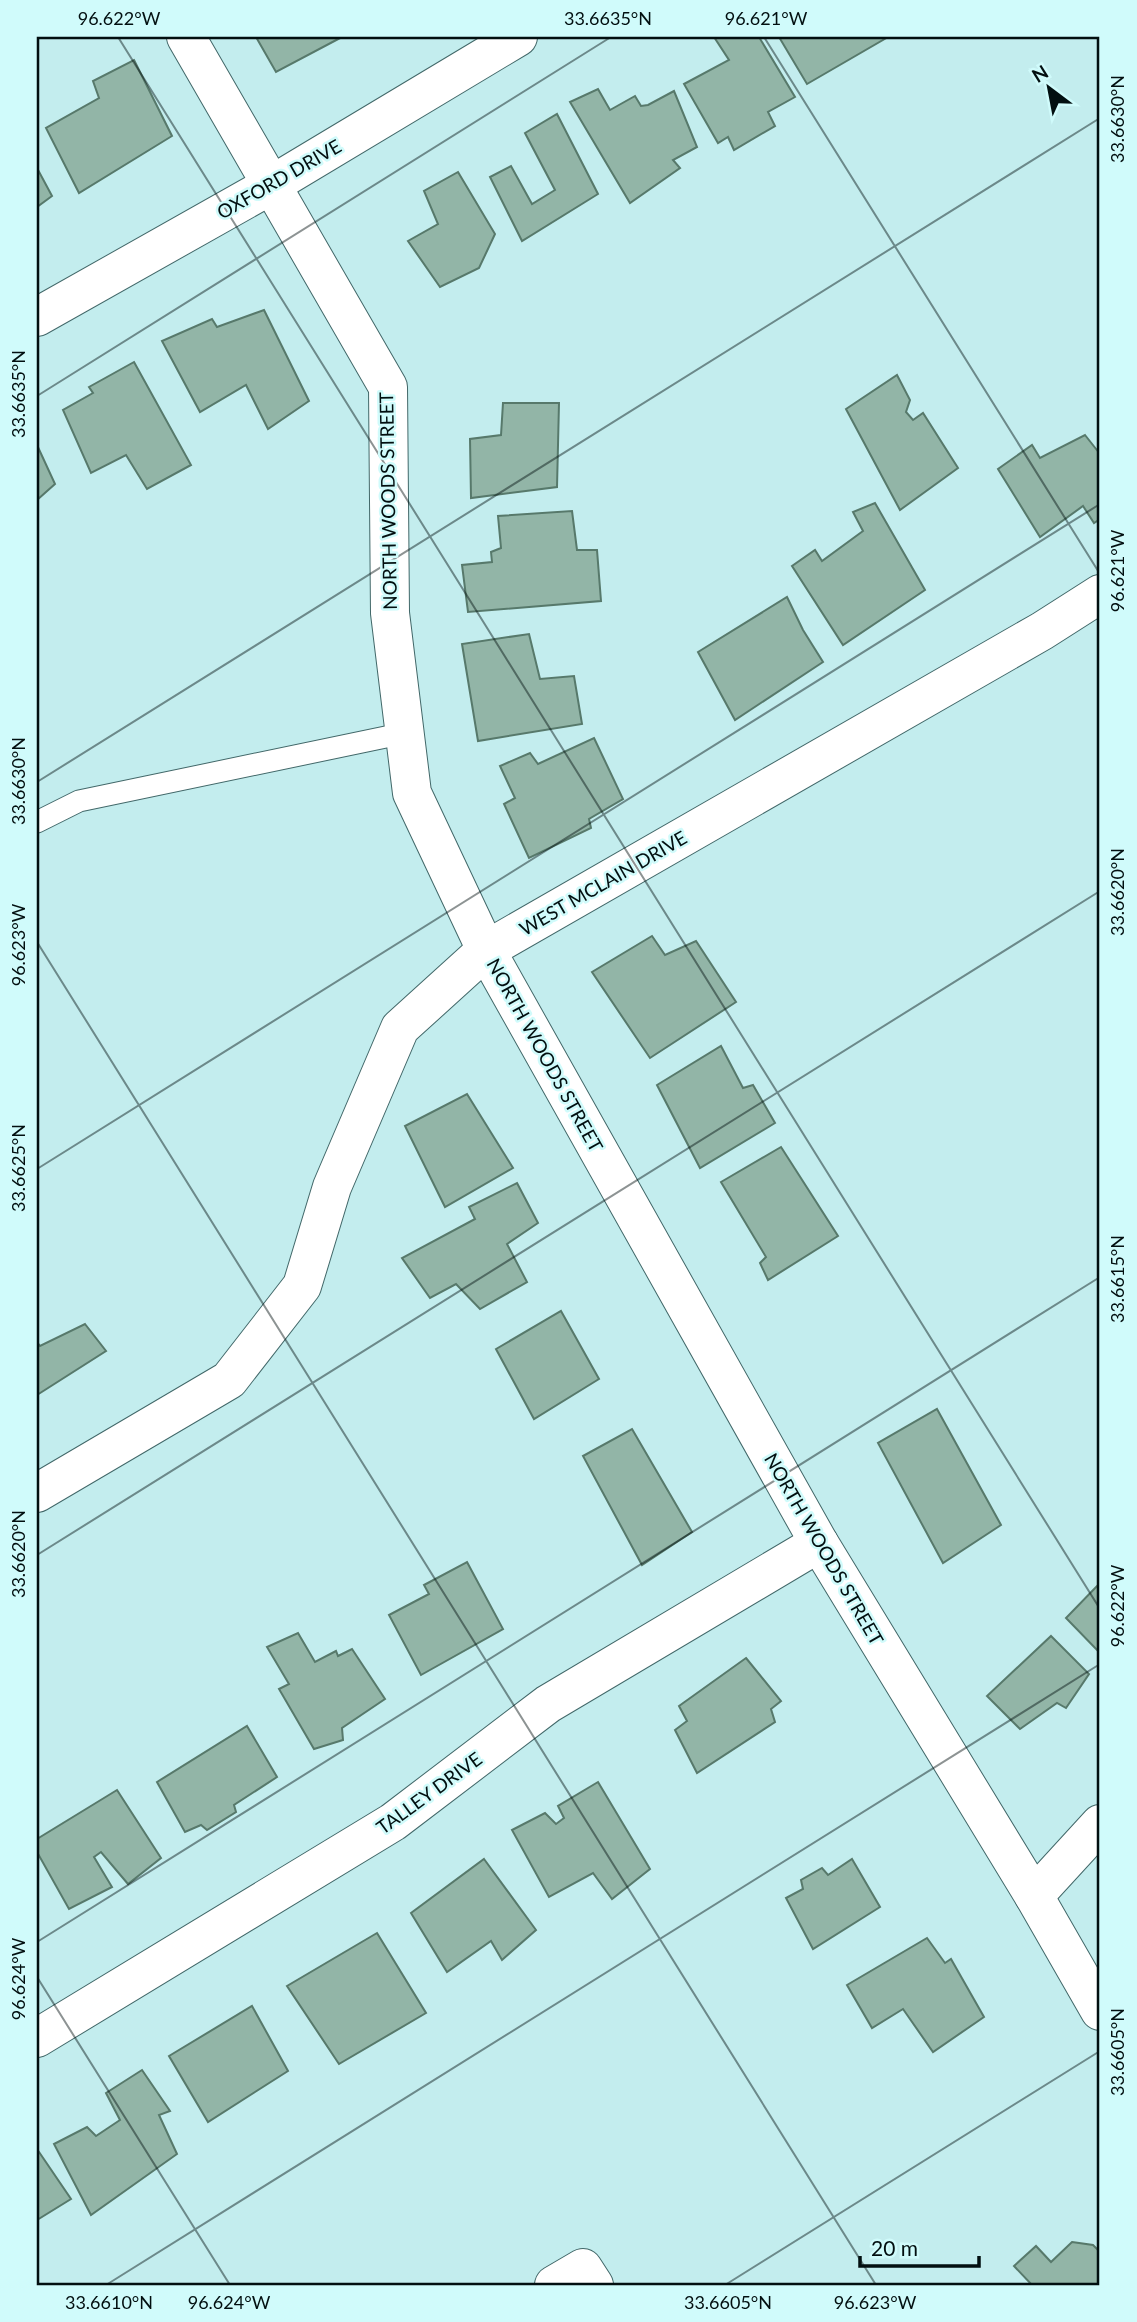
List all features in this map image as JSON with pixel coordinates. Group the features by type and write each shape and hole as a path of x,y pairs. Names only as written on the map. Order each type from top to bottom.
{"street":[{"name":"NORTH WOODS STREET","path":"186,37 388,387 390,613 412,793 486,950 819,1543 1034,1896 1100,2011"},
{"name":"OXFORD DRIVE","path":"37,317 272,184 518,37"},
{"name":"WEST MCLAIN DRIVE","path":"37,1493 229,1380 302,1286 332,1187 400,1028 486,950 1096,604"},
{"name":"TALLEY DRIVE","path":"37,2038 393,1822 548,1704 819,1543"},
{"path":"1034,1896 1100,1824"}],"lane":[{"path":"37,822 79,801 405,733"}],"building":[{"path":"256,37 342,37 276,72"},
{"path":"714,37 759,37 795,97 768,112 775,126 734,150 728,137 718,143 684,84 729,60"},
{"path":"779,37 888,37 807,84"},
{"path":"134,60 172,136 79,193 46,128 99,98 93,81"},
{"path":"598,89 610,110 635,96 641,106 674,91 697,147 673,160 680,168 630,203 570,102"},
{"path":"557,114 598,194 522,241 490,177 511,166 532,204 555,190 525,133"},
{"path":"37,168 52,196 37,207"},
{"path":"458,172 495,234 479,268 440,287 408,241 438,224 424,191"},
{"path":"264,310 309,401 268,429 246,385 200,412 162,341 212,319 217,327"},
{"path":"134,362 191,465 147,489 126,455 91,473 63,410 93,393 89,387"},
{"path":"897,375 910,400 906,412 913,420 923,413 958,468 900,510 846,409"},
{"path":"503,403 559,403 557,487 471,498 470,439 501,435"},
{"path":"1085,435 1100,454 1100,519 1094,523 1083,506 1040,537 998,469 1032,445 1040,458"},
{"path":"37,445 55,484 37,500"},
{"path":"875,503 925,590 843,645 792,566 815,550 822,561 863,531 853,512"},
{"path":"572,511 577,550 597,550 601,601 468,612 462,565 492,562 491,552 501,548 498,516"},
{"path":"787,597 823,662 735,720 698,652"},
{"path":"529,634 540,679 574,676 582,724 478,741 462,644"},
{"path":"594,738 623,799 589,819 591,828 529,858 504,804 515,798 500,766 530,753 538,764"},
{"path":"652,936 665,955 696,941 736,1002 650,1058 592,972"},
{"path":"721,1046 743,1088 753,1085 775,1123 700,1168 657,1085"},
{"path":"467,1094 513,1168 445,1207 405,1126"},
{"path":"781,1147 838,1236 768,1280 760,1263 766,1257 721,1182"},
{"path":"517,1183 538,1223 507,1244 527,1282 480,1309 456,1284 430,1298 402,1258 475,1219 469,1207"},
{"path":"561,1311 599,1379 534,1419 496,1349"},
{"path":"85,1324 106,1351 37,1395 37,1342 40,1346"},
{"path":"937,1409 1001,1525 943,1563 878,1443"},
{"path":"632,1429 692,1532 642,1565 583,1456"},
{"path":"467,1562 503,1629 421,1675 389,1615 429,1594 424,1585"},
{"path":"1100,1583 1100,1653 1066,1618"},
{"path":"298,1633 315,1662 336,1651 338,1656 352,1649 385,1699 342,1728 343,1740 314,1749 279,1689 289,1684 267,1647"},
{"path":"1051,1636 1089,1674 1066,1708 1057,1703 1020,1729 987,1696"},
{"path":"746,1658 781,1701 771,1709 775,1722 697,1773 675,1730 687,1721 679,1706"},
{"path":"247,1726 277,1777 234,1805 236,1812 207,1830 201,1825 185,1832 157,1782"},
{"path":"598,1782 650,1869 612,1899 593,1873 549,1897 512,1830 545,1813 556,1824 564,1818 558,1806"},
{"path":"117,1790 161,1858 128,1884 101,1852 94,1857 112,1887 69,1909 37,1852 37,1839"},
{"path":"484,1859 536,1930 502,1960 491,1941 447,1972 411,1913"},
{"path":"852,1859 880,1907 813,1949 786,1898 803,1889 801,1880 822,1868 828,1875"},
{"path":"377,1933 426,2013 339,2064 287,1986"},
{"path":"927,1938 945,1963 951,1959 984,2017 933,2052 903,2009 872,2028 847,1985"},
{"path":"252,2006 288,2071 208,2122 169,2056"},
{"path":"142,2070 170,2111 159,2115 177,2154 91,2215 54,2144 87,2127 96,2136 120,2120 106,2093"},
{"path":"37,2149 71,2199 37,2220"},
{"path":"1072,2242 1093,2245 1100,2252 1100,2285 1032,2285 1014,2266 1036,2246 1051,2262"}]}
